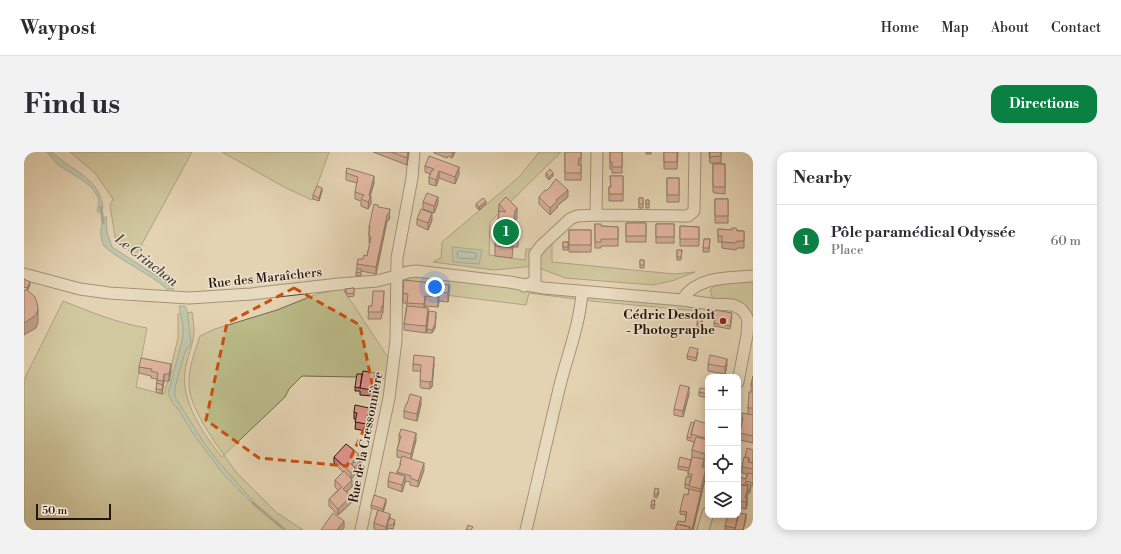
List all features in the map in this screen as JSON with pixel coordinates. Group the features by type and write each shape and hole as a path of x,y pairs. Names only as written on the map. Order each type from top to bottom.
{"street":[{"name":"Rue de la Cressonnière","path":"361,530 389,398 396,340 396,276 400,238 404,226 412,178 414,152"},
{"path":"596,215 597,152"},
{"path":"524,286 532,284 535,254 537,251 570,219 577,216 688,216 694,211 695,152"},
{"name":"Rue des Maraîchers","path":"24,274 80,289 109,293 162,297 214,298 377,281 416,271 509,282 524,286 733,305 740,309 746,315 748,320 747,336 740,374"},
{"name":"Rue des Maraîchers","path":"509,282 534,276 546,282 577,291"},
{"path":"682,300 686,294 697,285 720,278 753,276"},
{"path":"526,530 570,346 581,311 577,291"},
{"path":"703,530 707,518"}],"highlighted area":[{"path":"294,288 360,325 376,403 347,466 259,458 206,420 227,323"}],"green space":[{"path":"70,152 192,152 136,255 120,245 115,237 110,205 113,199 95,173"},
{"path":"222,152 329,152 312,200 286,188"},
{"path":"539,152 561,152 490,222 489,255 525,260 526,249 532,249 552,241 552,262 674,274 695,272 672,281 653,285 565,278 534,266 494,270 433,262 441,258 442,242 519,177"},
{"path":"413,277 446,279 517,289 702,307 698,311 591,301 529,293 526,305 404,290 404,281"},
{"path":"753,280 753,321 713,300 710,290 718,284"},
{"path":"343,289 389,359 385,378 375,380 357,377 302,376 289,389 285,397 224,455 202,422 190,393 189,379 192,360 200,336 215,329 277,310 317,294"},
{"path":"63,301 115,320 147,328 136,387 162,394 164,394 171,371 178,338 178,314 192,312 194,331 193,341 185,372 187,395 195,418 201,428 222,457 224,455 236,472 276,512 303,530 24,530 24,380"}],"water":[{"path":"47,152 52,152 83,175 96,188 103,207 98,213 97,210 99,201 93,189 57,164"},
{"path":"106,216 107,232 112,247 174,289 167,289 160,283 119,258 104,246 101,239 101,231 102,223"},
{"path":"452,247 482,250 479,264 453,262"},
{"path":"179,306 185,306 187,310 191,343 185,352 175,387 175,397 204,443 254,502 256,507 224,475 194,435 168,394 183,337 183,325"}],"building":[{"path":"391,152 408,152 407,158"},
{"path":"565,152 581,152 581,158 579,158 578,165 581,165 581,173 565,173"},
{"path":"610,152 622,152 622,167 612,167 612,162 610,162"},
{"path":"664,152 677,152 677,162 664,162"},
{"path":"710,152 721,152 721,156 710,157"},
{"path":"429,156 459,167 455,177 439,171 436,180 429,177 434,169 425,166"},
{"path":"713,164 725,164 725,187 713,186"},
{"path":"347,168 374,176 369,196 371,196 368,202 361,199 364,195 355,192 358,177 346,173"},
{"path":"550,169 553,173 549,177 546,173"},
{"path":"610,176 623,176 623,194 609,194 609,187 611,187"},
{"path":"667,178 679,178 679,195 667,195"},
{"path":"556,179 568,190 556,200 557,201 550,208 539,197 552,185"},
{"path":"317,186 322,188 319,198 313,195"},
{"path":"427,193 438,197 434,206 423,202"},
{"path":"506,197 517,208 515,211 513,225 518,225 518,237 513,237 512,248 495,246 496,222 498,223 499,211 506,212 499,204"},
{"path":"483,198 486,201 479,207 476,204"},
{"path":"639,198 643,198 643,204 639,204"},
{"path":"715,199 728,199 728,216 715,216"},
{"path":"646,200 649,200 649,204 646,204"},
{"path":"374,204 378,205 378,207 390,209 387,215 376,267 357,264 358,259 363,259 364,255 367,256 371,237 369,236 369,227"},
{"path":"421,209 432,213 428,223 417,219"},
{"path":"626,223 646,223 646,236 626,236"},
{"path":"595,224 601,224 601,226 618,227 618,239 601,239 601,242 595,242"},
{"path":"656,224 674,224 674,237 656,237"},
{"path":"680,226 699,227 699,239 680,239"},
{"path":"732,228 736,228 737,231 744,231 744,241 737,241 736,243 722,242 722,236 718,236 718,229 732,230"},
{"path":"569,230 591,230 591,245 569,245"},
{"path":"704,239 710,239 709,248 703,248"},
{"path":"563,242 568,242 568,247 563,247"},
{"path":"677,250 682,250 681,257 677,257"},
{"path":"640,260 644,260 644,265 640,265"},
{"path":"357,269 361,269 361,272 356,273"},
{"path":"24,279 30,282 27,288 24,287"},
{"path":"404,280 449,285 448,293 439,291 438,297 425,296 424,304 407,303 408,294 403,293"},
{"path":"354,288 354,293 348,294 345,289"},
{"path":"24,290 27,290 35,297 38,309 36,315 24,323"},
{"path":"373,291 384,291 381,312 368,312 369,306 372,306"},
{"path":"407,306 428,308 426,326 404,324"},
{"name":"Cédric Desdoit - Photographe","path":"716,310 732,313 730,326 714,323"},
{"path":"429,311 436,312 435,324 432,330 427,329"},
{"path":"698,315 703,316 701,324 697,323"},
{"path":"690,347 698,349 696,358 687,356"},
{"path":"414,355 434,357 432,381 421,381 421,365 413,364"},
{"path":"710,355 727,359 725,367 708,364"},
{"path":"141,358 171,364 169,374 164,374 163,381 157,380 158,373 151,371 152,369 139,367"},
{"path":"363,371 375,373 372,390 360,388"},
{"path":"357,374 362,374 360,388 355,387"},
{"path":"157,383 163,385 162,390 156,389"},
{"path":"680,385 689,387 683,411 674,409"},
{"path":"700,388 705,389 705,394 699,392"},
{"path":"749,392 753,392 753,408 748,408"},
{"path":"410,394 421,397 417,414 404,411"},
{"path":"355,405 369,408 366,424 355,422 357,413 354,412"},
{"path":"742,413 753,415 753,436 741,433"},
{"path":"695,420 705,423 705,438 691,434"},
{"path":"691,422 694,423 691,438 687,437"},
{"path":"401,429 416,433 411,454 397,450 401,436 399,435"},
{"path":"696,437 705,439 705,454 692,450"},
{"path":"346,444 359,454 351,464 355,468 351,473 334,457"},
{"path":"747,448 753,450 753,463 749,462 749,458 745,457"},
{"path":"402,456 424,463 418,481 410,478 411,476 397,472 401,464"},
{"path":"680,457 691,460 689,468 678,466"},
{"path":"692,457 704,459 702,467 705,468 705,472 701,489 689,486 692,474 688,474"},
{"path":"744,457 749,458 748,462 753,463 753,469 742,467"},
{"path":"359,458 361,460 355,467 352,465"},
{"path":"344,471 352,480 343,489 351,496 338,509 329,499 342,487 335,480"},
{"path":"390,472 405,476 402,485 388,481"},
{"path":"748,473 753,474 753,483 746,481 745,484 751,485 750,490 748,490 748,486 741,485 741,478 746,479"},
{"path":"686,477 691,477 689,485 685,484"},
{"path":"741,485 748,486 745,498 747,498 746,502 741,501"},
{"path":"655,488 659,489 657,495 654,494"},
{"path":"689,489 701,492 692,530 690,530 690,527 677,524 678,521 685,522 687,512 680,511 684,494 688,495"},
{"path":"374,495 386,499 383,509 371,505"},
{"path":"652,500 655,500 654,505 651,505"},
{"path":"378,510 390,514 386,527 374,523"},
{"path":"333,513 344,521 337,530 321,530"},
{"path":"741,513 746,514 743,530 735,530 738,518 741,518"},
{"path":"390,518 395,520 393,525 387,525"},
{"path":"727,518 737,518 735,528 725,526"},
{"path":"677,524 690,527 689,530 675,530"},
{"path":"468,525 473,527 471,530 466,530"}],"waterway":[{"name":"Le Crinchon","path":"101,207 103,223"},
{"name":"Le Crinchon","path":"253,503 285,530"}],"place":[{"name":"Pôle paramédical Odyssée","path":"506,232"},
{"name":"Cédric Desdoit - Photographe","path":"723,321"}]}
